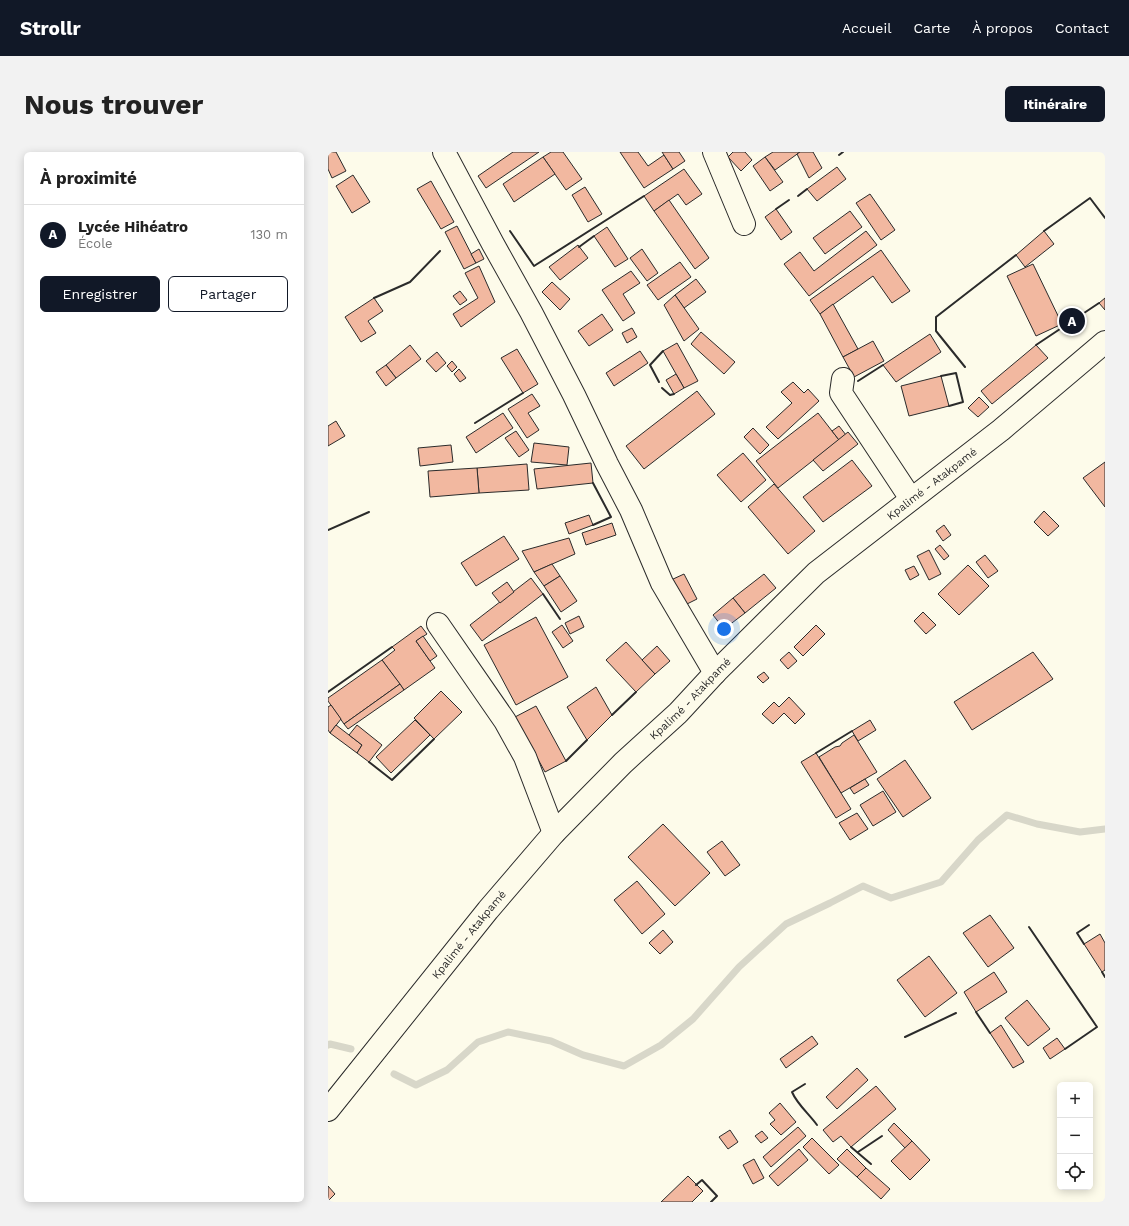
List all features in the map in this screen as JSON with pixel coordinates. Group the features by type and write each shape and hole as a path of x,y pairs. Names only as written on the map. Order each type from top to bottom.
{"main road":[{"path":"444,152 493,244 532,312 574,395 606,464 631,510 662,583 715,673"},
{"path":"714,152 744,224"},
{"name":"Kpalimé - Atakpamé","path":"328,1110 488,910 554,833 623,763 678,713 715,673 816,573 1001,430 1105,342"},
{"path":"844,379 842,393 911,499"},
{"path":"438,624 505,722 525,757 554,833"}],"building":[{"path":"328,152 336,152 346,171 332,178 328,169"},
{"path":"513,152 539,152 486,188 478,176"},
{"path":"551,152 563,152 582,179 566,190 543,157"},
{"path":"620,152 638,152 648,166 664,155 673,169 644,188"},
{"path":"662,152 679,152 685,161 673,169"},
{"path":"733,152 745,152 752,160 741,171 728,157"},
{"path":"773,152 800,152 775,170 765,157"},
{"path":"800,152 813,152 822,168 809,178 797,154"},
{"path":"543,157 555,174 514,202 503,184"},
{"path":"765,157 783,182 770,191 753,166"},
{"path":"837,167 846,179 817,201 807,189"},
{"path":"684,169 702,194 686,205 678,194 654,211 644,196"},
{"path":"353,175 370,202 352,213 336,186"},
{"path":"431,181 454,222 441,229 417,189"},
{"path":"585,187 602,214 588,222 572,195"},
{"path":"870,194 895,230 881,240 856,203"},
{"path":"669,200 709,258 695,269 654,211"},
{"path":"776,209 792,232 781,240 765,217"},
{"path":"850,211 862,227 825,254 813,238"},
{"path":"457,226 476,263 464,269 445,232"},
{"path":"607,227 628,259 615,267 594,236"},
{"path":"866,231 877,245 809,296 784,264 800,252 814,271"},
{"path":"1044,231 1054,244 1025,267 1016,255"},
{"path":"578,245 588,258 560,280 549,267"},
{"path":"479,249 484,259 476,263 471,254"},
{"path":"642,249 658,273 647,281 630,258"},
{"path":"881,250 910,291 892,303 873,276 820,314 810,300"},
{"path":"680,262 691,277 658,300 647,285"},
{"path":"1033,264 1062,324 1036,336 1007,276"},
{"path":"479,266 495,302 461,327 453,314 478,298 465,273"},
{"path":"631,271 640,283 623,294 635,313 623,321 602,290"},
{"path":"696,279 706,292 684,308 675,295"},
{"path":"552,282 570,299 560,310 542,292"},
{"path":"460,291 467,300 460,305 453,296"},
{"path":"675,295 699,329 684,341 664,305"},
{"path":"374,298 383,311 368,321 376,333 361,342 345,317"},
{"path":"1105,298 1105,310 1099,303"},
{"path":"833,304 858,349 843,357 820,314"},
{"path":"602,314 613,330 589,346 578,331"},
{"path":"632,328 637,337 627,343 622,333"},
{"path":"701,332 735,362 724,374 691,344"},
{"path":"930,334 941,352 896,382 883,365"},
{"path":"873,341 884,361 854,377 843,357"},
{"path":"677,343 698,381 684,388 663,351"},
{"path":"410,345 421,359 396,378 386,365"},
{"path":"1036,345 1048,358 992,404 981,391"},
{"path":"517,349 538,384 523,393 501,358"},
{"path":"640,351 648,363 614,386 606,373"},
{"path":"437,352 446,363 436,372 426,361"},
{"path":"452,361 457,367 452,372 447,366"},
{"path":"386,365 396,378 386,386 376,372"},
{"path":"459,369 466,378 460,382 454,374"},
{"path":"676,374 684,388 674,394 666,380"},
{"path":"941,376 949,406 909,416 901,386"},
{"path":"793,382 804,393 808,389 819,401 778,439 766,427 792,403 781,392"},
{"path":"697,391 715,414 644,469 626,446"},
{"path":"532,394 540,406 528,413 539,430 527,438 508,409"},
{"path":"979,397 989,407 978,417 968,408"},
{"path":"503,413 513,428 476,453 466,437"},
{"path":"818,413 839,440 778,488 756,461"},
{"path":"336,421 345,436 328,446 328,426"},
{"path":"839,426 846,435 839,440 832,431"},
{"path":"753,428 769,445 760,454 744,437"},
{"path":"516,431 529,450 519,457 505,438"},
{"path":"848,432 858,444 823,471 813,460"},
{"path":"534,443 569,447 567,465 531,462"},
{"path":"451,445 453,462 420,466 418,448"},
{"path":"743,453 766,480 741,502 717,475"},
{"path":"852,460 872,486 823,522 803,497"},
{"path":"1105,462 1105,507 1083,478"},
{"path":"591,463 593,483 537,489 534,469"},
{"path":"527,464 529,490 479,493 477,468"},
{"path":"477,468 479,493 430,497 428,471"},
{"path":"774,484 815,531 788,554 748,507"},
{"path":"1044,511 1059,526 1048,536 1034,522"},
{"path":"589,515 593,525 569,534 565,523"},
{"path":"612,523 616,535 586,545 582,533"},
{"path":"944,525 951,535 943,541 936,531"},
{"path":"504,536 519,559 476,586 461,563"},
{"path":"569,538 575,554 534,572 522,551"},
{"path":"940,545 949,556 944,560 935,549"},
{"path":"929,550 941,574 929,580 917,556"},
{"path":"985,555 998,571 988,578 976,562"},
{"path":"552,564 560,576 544,586 534,572"},
{"path":"968,565 989,586 959,615 938,594"},
{"path":"914,566 919,575 910,580 905,570"},
{"path":"684,574 697,599 685,605 671,580"},
{"path":"764,574 776,588 745,613 733,598"},
{"path":"560,576 577,601 561,612 544,586"},
{"path":"531,578 543,594 482,641 470,625"},
{"path":"507,582 514,592 500,603 492,593"},
{"path":"733,598 745,613 724,629 713,615"},
{"path":"923,612 936,625 926,634 914,621"},
{"path":"579,616 584,627 570,634 565,623"},
{"path":"536,617 568,677 516,705 484,645"},
{"path":"562,625 573,641 563,648 552,632"},
{"path":"816,625 825,634 803,656 794,647"},
{"path":"421,626 427,634 416,641 435,668 404,690 382,660 395,650 392,647"},
{"path":"423,636 437,656 430,661 416,641"},
{"path":"626,642 655,674 636,692 606,660"},
{"path":"657,646 670,661 655,674 642,660"},
{"path":"789,652 797,661 788,669 780,660"},
{"path":"1033,652 1053,679 972,730 954,702"},
{"path":"382,660 400,684 344,724 328,701 328,698"},
{"path":"764,672 769,678 763,683 757,677"},
{"path":"400,684 404,690 348,729 344,724"},
{"path":"596,687 612,715 587,740 567,707"},
{"path":"441,691 462,712 434,739 414,718"},
{"path":"789,697 805,714 795,724 784,713 773,724 762,714 774,702 779,707"},
{"path":"331,705 341,719 330,733 328,730 328,707"},
{"path":"536,706 566,761 545,772 515,717"},
{"path":"415,720 430,735 391,773 376,757"},
{"path":"870,720 876,730 858,741 852,731"},
{"path":"336,725 362,745 357,753 330,733"},
{"path":"357,725 382,745 369,762 357,753 362,745 349,735"},
{"path":"854,735 877,772 841,793 819,757 835,747 840,746"},
{"path":"816,753 851,809 836,818 801,762"},
{"path":"905,760 931,798 903,817 877,779"},
{"path":"865,779 869,785 854,794 850,788"},
{"path":"883,791 896,812 873,826 860,805"},
{"path":"857,813 868,829 850,840 839,823"},
{"path":"663,824 710,873 675,906 628,857"},
{"path":"722,841 740,865 725,876 707,852"},
{"path":"637,881 665,914 642,934 614,900"},
{"path":"990,915 1014,948 988,967 963,933"},
{"path":"663,930 673,942 660,954 649,943"},
{"path":"1100,934 1105,943 1105,970 1102,972 1084,944"},
{"path":"929,956 957,993 925,1017 897,980"},
{"path":"994,972 1007,992 976,1012 964,992"},
{"path":"1027,1000 1050,1029 1028,1046 1005,1018"},
{"path":"1001,1025 1024,1062 1013,1068 990,1033"},
{"path":"812,1036 818,1044 786,1068 780,1059"},
{"path":"1057,1038 1065,1049 1050,1059 1043,1048"},
{"path":"857,1068 868,1080 837,1109 826,1097"},
{"path":"876,1086 896,1109 851,1147 841,1136 833,1142 823,1130"},
{"path":"780,1103 796,1122 781,1135 770,1124 775,1120 769,1113"},
{"path":"894,1123 912,1141 905,1148 888,1130"},
{"path":"798,1127 806,1136 771,1167 763,1157"},
{"path":"730,1130 738,1142 728,1149 719,1137"},
{"path":"762,1131 768,1138 761,1143 755,1136"},
{"path":"812,1138 839,1165 829,1174 803,1147"},
{"path":"912,1141 930,1160 910,1180 891,1161"},
{"path":"799,1149 808,1160 778,1186 769,1176"},
{"path":"847,1149 866,1168 857,1177 837,1159"},
{"path":"754,1159 764,1178 753,1184 743,1165"},
{"path":"866,1168 890,1189 881,1199 857,1177"},
{"path":"688,1176 703,1191 692,1202 661,1202"},
{"path":"328,1186 335,1194 328,1201"}],"waterway":[{"path":"394,1074 416,1085 447,1070 478,1042 508,1032 551,1041 583,1055 624,1066 661,1045 693,1019 739,967 786,924 863,886 891,898 941,882 978,840 1007,815 1037,824 1080,832 1105,829"},
{"path":"328,1045 330,1044 351,1049"}],"wall":[{"path":"839,155 843,152"},
{"path":"798,196 807,189"},
{"path":"510,231 534,266 644,196"},
{"path":"1044,231 1090,198 1105,218"},
{"path":"776,209 789,200"},
{"path":"579,247 594,236"},
{"path":"374,298 410,282 440,251"},
{"path":"965,367 936,331 936,317 1016,255"},
{"path":"1036,345 1099,303"},
{"path":"659,382 650,365 663,351"},
{"path":"858,381 883,365"},
{"path":"941,376 956,373 963,402 949,406"},
{"path":"662,388 670,395 674,394"},
{"path":"475,423 523,393"},
{"path":"593,483 611,517 593,525"},
{"path":"328,530 369,512"},
{"path":"543,594 560,619"},
{"path":"328,692 392,647"},
{"path":"612,715 636,692"},
{"path":"816,753 852,731"},
{"path":"369,762 392,780 434,739"},
{"path":"566,761 587,740"},
{"path":"1084,944 1077,933 1089,925"},
{"path":"1029,927 1097,1027 1065,1049"},
{"path":"1102,972 1105,977"},
{"path":"976,1012 990,1033"},
{"path":"905,1037 956,1013"},
{"path":"805,1084 792,1092 800,1105 817,1125"},
{"path":"858,1152 882,1136"},
{"path":"851,1147 871,1164"},
{"path":"696,1185 702,1180 717,1196 711,1202"}],"place":[{"name":"Lycée Hihéatro","path":"1072,321"}]}
